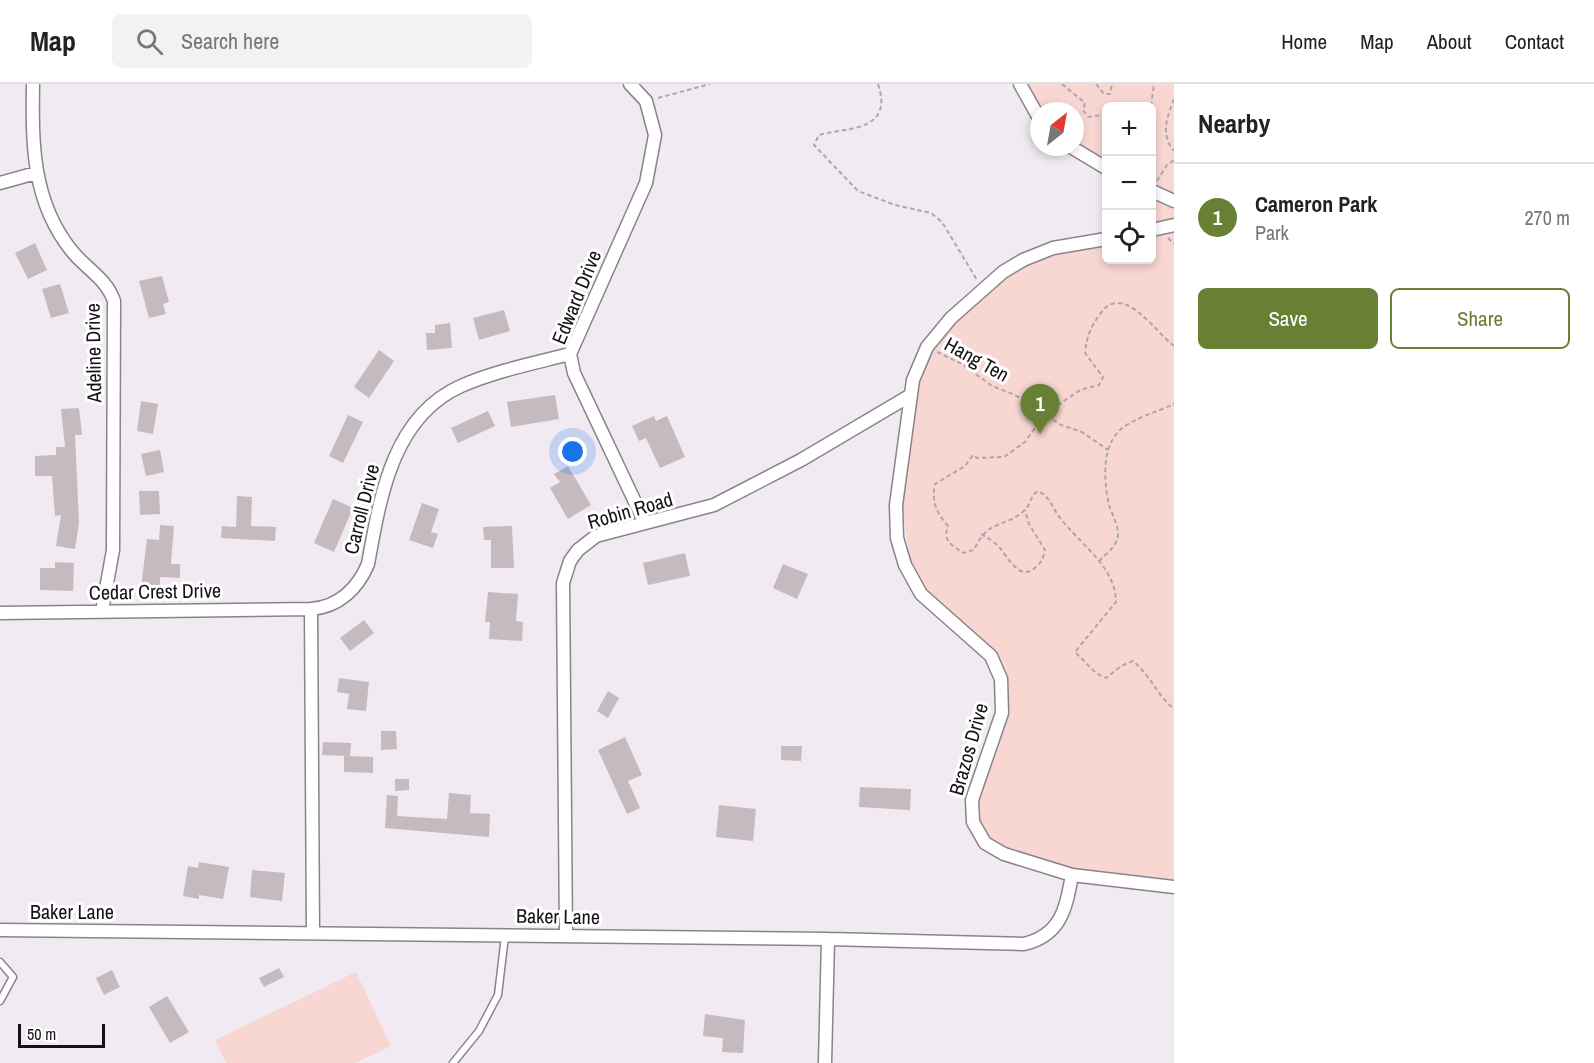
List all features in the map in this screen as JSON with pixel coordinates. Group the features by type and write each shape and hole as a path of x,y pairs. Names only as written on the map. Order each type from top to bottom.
{"street":[{"name":"Adeline Drive","path":"33,84 36,173 46,210 57,231 77,258 102,278 114,301 113,550 102,611"},
{"path":"630,84 646,100"},
{"path":"1020,84 1030,102"},
{"name":"Edward Drive","path":"645,523 574,373 570,354 646,183 655,135 646,100"},
{"path":"1084,155 1102,165"},
{"path":"0,183 36,173"},
{"path":"1156,192 1174,201"},
{"path":"1156,229 1174,225"},
{"name":"Brazos Drive","path":"1102,240 1068,244 1040,252 1003,272 939,331 927,347 916,373 912,395 896,505 896,531 900,553 914,583 928,602 991,656 998,669 1003,689 1002,713 972,801 971,812 975,828 992,849 1072,875 1174,887"},
{"name":"Carroll Drive","path":"311,609 333,603 346,595 363,576 368,564 392,463 407,431 418,417 443,396 460,386 570,354"},
{"name":"Robin Road","path":"566,936 563,583 570,561 586,542 606,533 695,512 714,505 801,460 912,395"},
{"path":"311,609 314,933"},
{"name":"Cedar Crest Drive","path":"0,613 311,609"},
{"name":"Baker Lane","path":"0,930 1032,942 1041,938 1061,918 1066,908 1072,875"},
{"path":"825,1063 828,939"}],"lane":[{"path":"453,1063 480,1031 498,995 505,935"},
{"path":"0,962 12,977 0,1001"}],"path":[{"path":"646,100 710,84"},
{"path":"878,84 882,98 879,110 865,127 819,135 814,145 858,191 895,205 931,213 953,239 983,290"},
{"path":"1062,84 1085,103 1083,110 1088,117 1102,115"},
{"path":"1096,84 1104,94 1110,94 1112,84"},
{"path":"1152,102 1154,84"},
{"path":"1174,99 1167,118 1166,133 1169,145 1174,151"},
{"path":"1156,185 1167,165 1174,160"},
{"path":"1161,241 1168,238 1174,244"},
{"path":"1174,346 1159,335 1138,311 1127,304 1115,302 1104,308 1087,333 1085,353 1103,377 1099,385 1080,390 1045,414 1025,442 1004,457 977,458 973,455 965,466 934,484 932,495 938,513 948,526 945,535 947,541 963,553 974,550 981,534 1025,510 1032,495 1038,491 1046,495 1058,515 1099,561 1116,591 1116,602 1075,652 1096,673 1106,678 1121,666 1133,661 1147,673 1160,697 1174,709"},
{"name":"Hang Ten","path":"927,347 962,364 992,386 1015,394 1061,425 1082,432 1108,450"},
{"path":"1099,561 1113,546 1118,533 1109,504 1105,475 1108,450 1121,429 1174,404"},
{"path":"981,534 999,547 1016,569 1025,572 1032,571 1043,559 1045,550 1029,524 1025,510"}],"shaded area":[{"path":"1020,84 1174,84 1174,887 1072,875 985,843 972,800 993,740 1001,679 971,639 914,583 899,487 913,380 951,318 1027,258 1102,240 1102,264 1156,264 1156,102 1102,102 1102,165 1084,153 1084,102 1033,102"},
{"path":"356,972 391,1046 355,1063 226,1063 215,1040"}],"building":[{"path":"35,243 47,270 28,279 15,253"},
{"path":"162,276 169,302 163,304 166,314 149,318 139,281"},
{"path":"60,284 69,313 51,318 42,289"},
{"path":"504,310 510,331 479,340 473,318"},
{"path":"450,323 452,348 427,350 426,333 435,333 435,325"},
{"path":"379,350 394,361 369,398 354,387"},
{"path":"555,395 559,419 511,427 507,402"},
{"path":"141,401 158,404 153,434 137,431"},
{"path":"79,408 82,435 75,435 79,523 75,549 56,546 61,515 55,516 52,476 35,476 35,456 56,455 56,447 65,447 61,409"},
{"path":"488,411 495,426 458,443 451,428"},
{"path":"348,415 363,422 343,463 329,456"},
{"path":"654,416 656,421 667,416 685,457 660,468 646,438 639,441 632,426"},
{"path":"160,450 164,472 146,476 141,454"},
{"path":"568,466 591,505 568,519 550,488 560,482 554,474"},
{"path":"139,491 159,491 160,514 140,515"},
{"path":"237,496 252,497 251,526 276,527 275,541 221,538 222,526 236,527"},
{"path":"333,499 353,508 334,552 314,543"},
{"path":"422,503 439,509 431,532 438,534 433,548 409,540"},
{"path":"160,525 174,526 171,564 180,564 180,578 160,577 160,589 141,588 147,539 159,540"},
{"path":"512,526 514,568 491,568 491,540 484,540 483,527"},
{"path":"685,553 690,576 648,585 643,563"},
{"path":"55,562 74,563 73,591 40,590 40,568 55,568"},
{"path":"783,564 808,574 797,599 773,588"},
{"path":"488,592 518,594 516,621 523,622 522,641 489,639 490,622 485,622"},
{"path":"364,620 374,633 350,651 340,638"},
{"path":"339,678 369,682 366,711 347,709 349,694 337,692"},
{"path":"608,691 619,698 608,718 597,711"},
{"path":"381,731 396,731 397,749 381,750"},
{"path":"625,737 642,775 628,781 640,808 627,814 598,750"},
{"path":"323,742 351,743 350,756 322,755"},
{"path":"781,746 802,746 801,761 781,760"},
{"path":"344,756 373,757 373,773 344,772"},
{"path":"395,779 409,779 409,790 395,791"},
{"path":"860,787 911,789 910,810 859,807"},
{"path":"449,793 471,795 470,813 490,814 489,837 385,828 387,795 398,796 397,816 447,819"},
{"path":"719,805 756,809 753,841 716,837"},
{"path":"199,862 229,867 223,899 199,895 199,899 183,896 188,866 198,868"},
{"path":"252,870 285,873 282,901 250,897"},
{"path":"279,968 284,977 264,987 259,978"},
{"path":"112,970 120,987 104,995 96,978"},
{"path":"167,996 189,1032 170,1043 149,1007"},
{"path":"705,1014 745,1020 743,1053 722,1052 723,1038 703,1036"}],"place":[{"name":"Cameron Park","path":"1040,434"}]}
